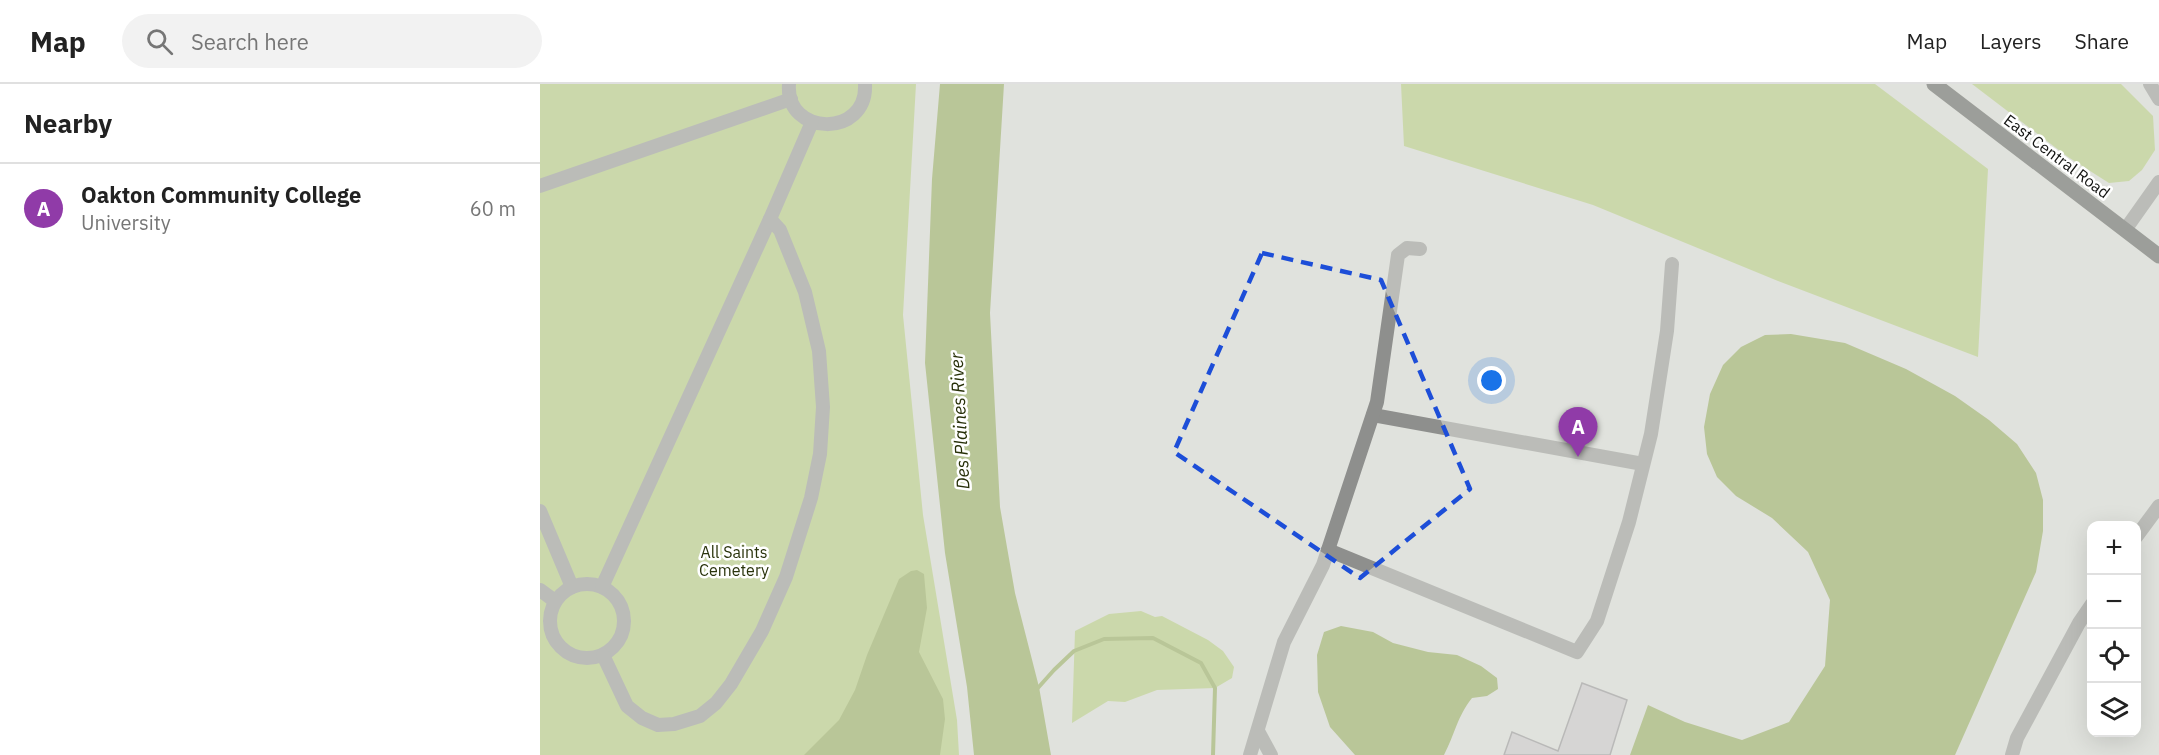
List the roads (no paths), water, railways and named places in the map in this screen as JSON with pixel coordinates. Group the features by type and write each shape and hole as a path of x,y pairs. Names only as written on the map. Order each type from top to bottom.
{"main road":[{"name":"East Central Road","path":"1934,84 2159,256"}],"street":[{"path":"789,84 791,99 799,113 812,122 824,125 837,124 848,119 857,111 863,100 865,84"},
{"path":"2150,84 2159,99"},
{"path":"540,186 791,99"},
{"path":"602,586 812,122"},
{"path":"2125,230 2159,182"},
{"path":"603,655 627,706 642,718 658,725 674,724 700,716 716,704 731,684 762,631 786,577 811,498 820,454 823,407 819,351 805,292 780,230 770,219"},
{"path":"1250,755 1284,642 1323,565 1377,402 1398,255 1407,248 1420,249"},
{"path":"1328,550 1577,652 1597,621 1629,522 1651,434 1667,331 1672,264"},
{"path":"1373,415 1643,464"},
{"path":"2141,530 2159,506"},
{"path":"540,512 572,587"},
{"path":"592,584 602,586 619,600 625,621 624,632 612,650 591,658 579,658 559,646 550,624 551,612 555,601 563,592 572,587 592,584"},
{"path":"540,590 555,601"},
{"path":"2012,755 2023,728 2087,610"},
{"path":"1258,731 1271,755"}],"water":[{"name":"Des Plaines River","path":"940,84 1004,84 990,313 1000,507 1015,593 1039,687 1051,755 974,755 967,687 945,553 925,363 932,179"},
{"path":"1791,334 1845,343 1906,369 1955,396 1989,420 2017,444 2036,473 2043,500 2043,531 2036,572 1955,755 1630,755 1648,705 1685,722 1742,740 1789,722 1825,666 1830,600 1808,552 1772,518 1736,496 1717,477 1707,454 1704,427 1710,394 1723,365 1741,347 1765,335"},
{"path":"917,570 924,574 927,608 919,652 943,699 945,719 940,755 804,755 839,720 855,690 899,579"},
{"path":"1341,626 1373,632 1393,643 1428,652 1457,655 1481,666 1497,678 1498,689 1487,696 1472,698 1459,719 1444,755 1355,755 1330,727 1318,692 1317,655 1324,632"}],"waterway":[{"path":"1037,689 1074,651 1104,639 1153,638 1201,663 1215,688 1213,755"}],"place":[{"name":"Oakton Community College","path":"1578,457"}],"park label":[{"name":"All Saints Cemetery","path":"734,561"}]}
